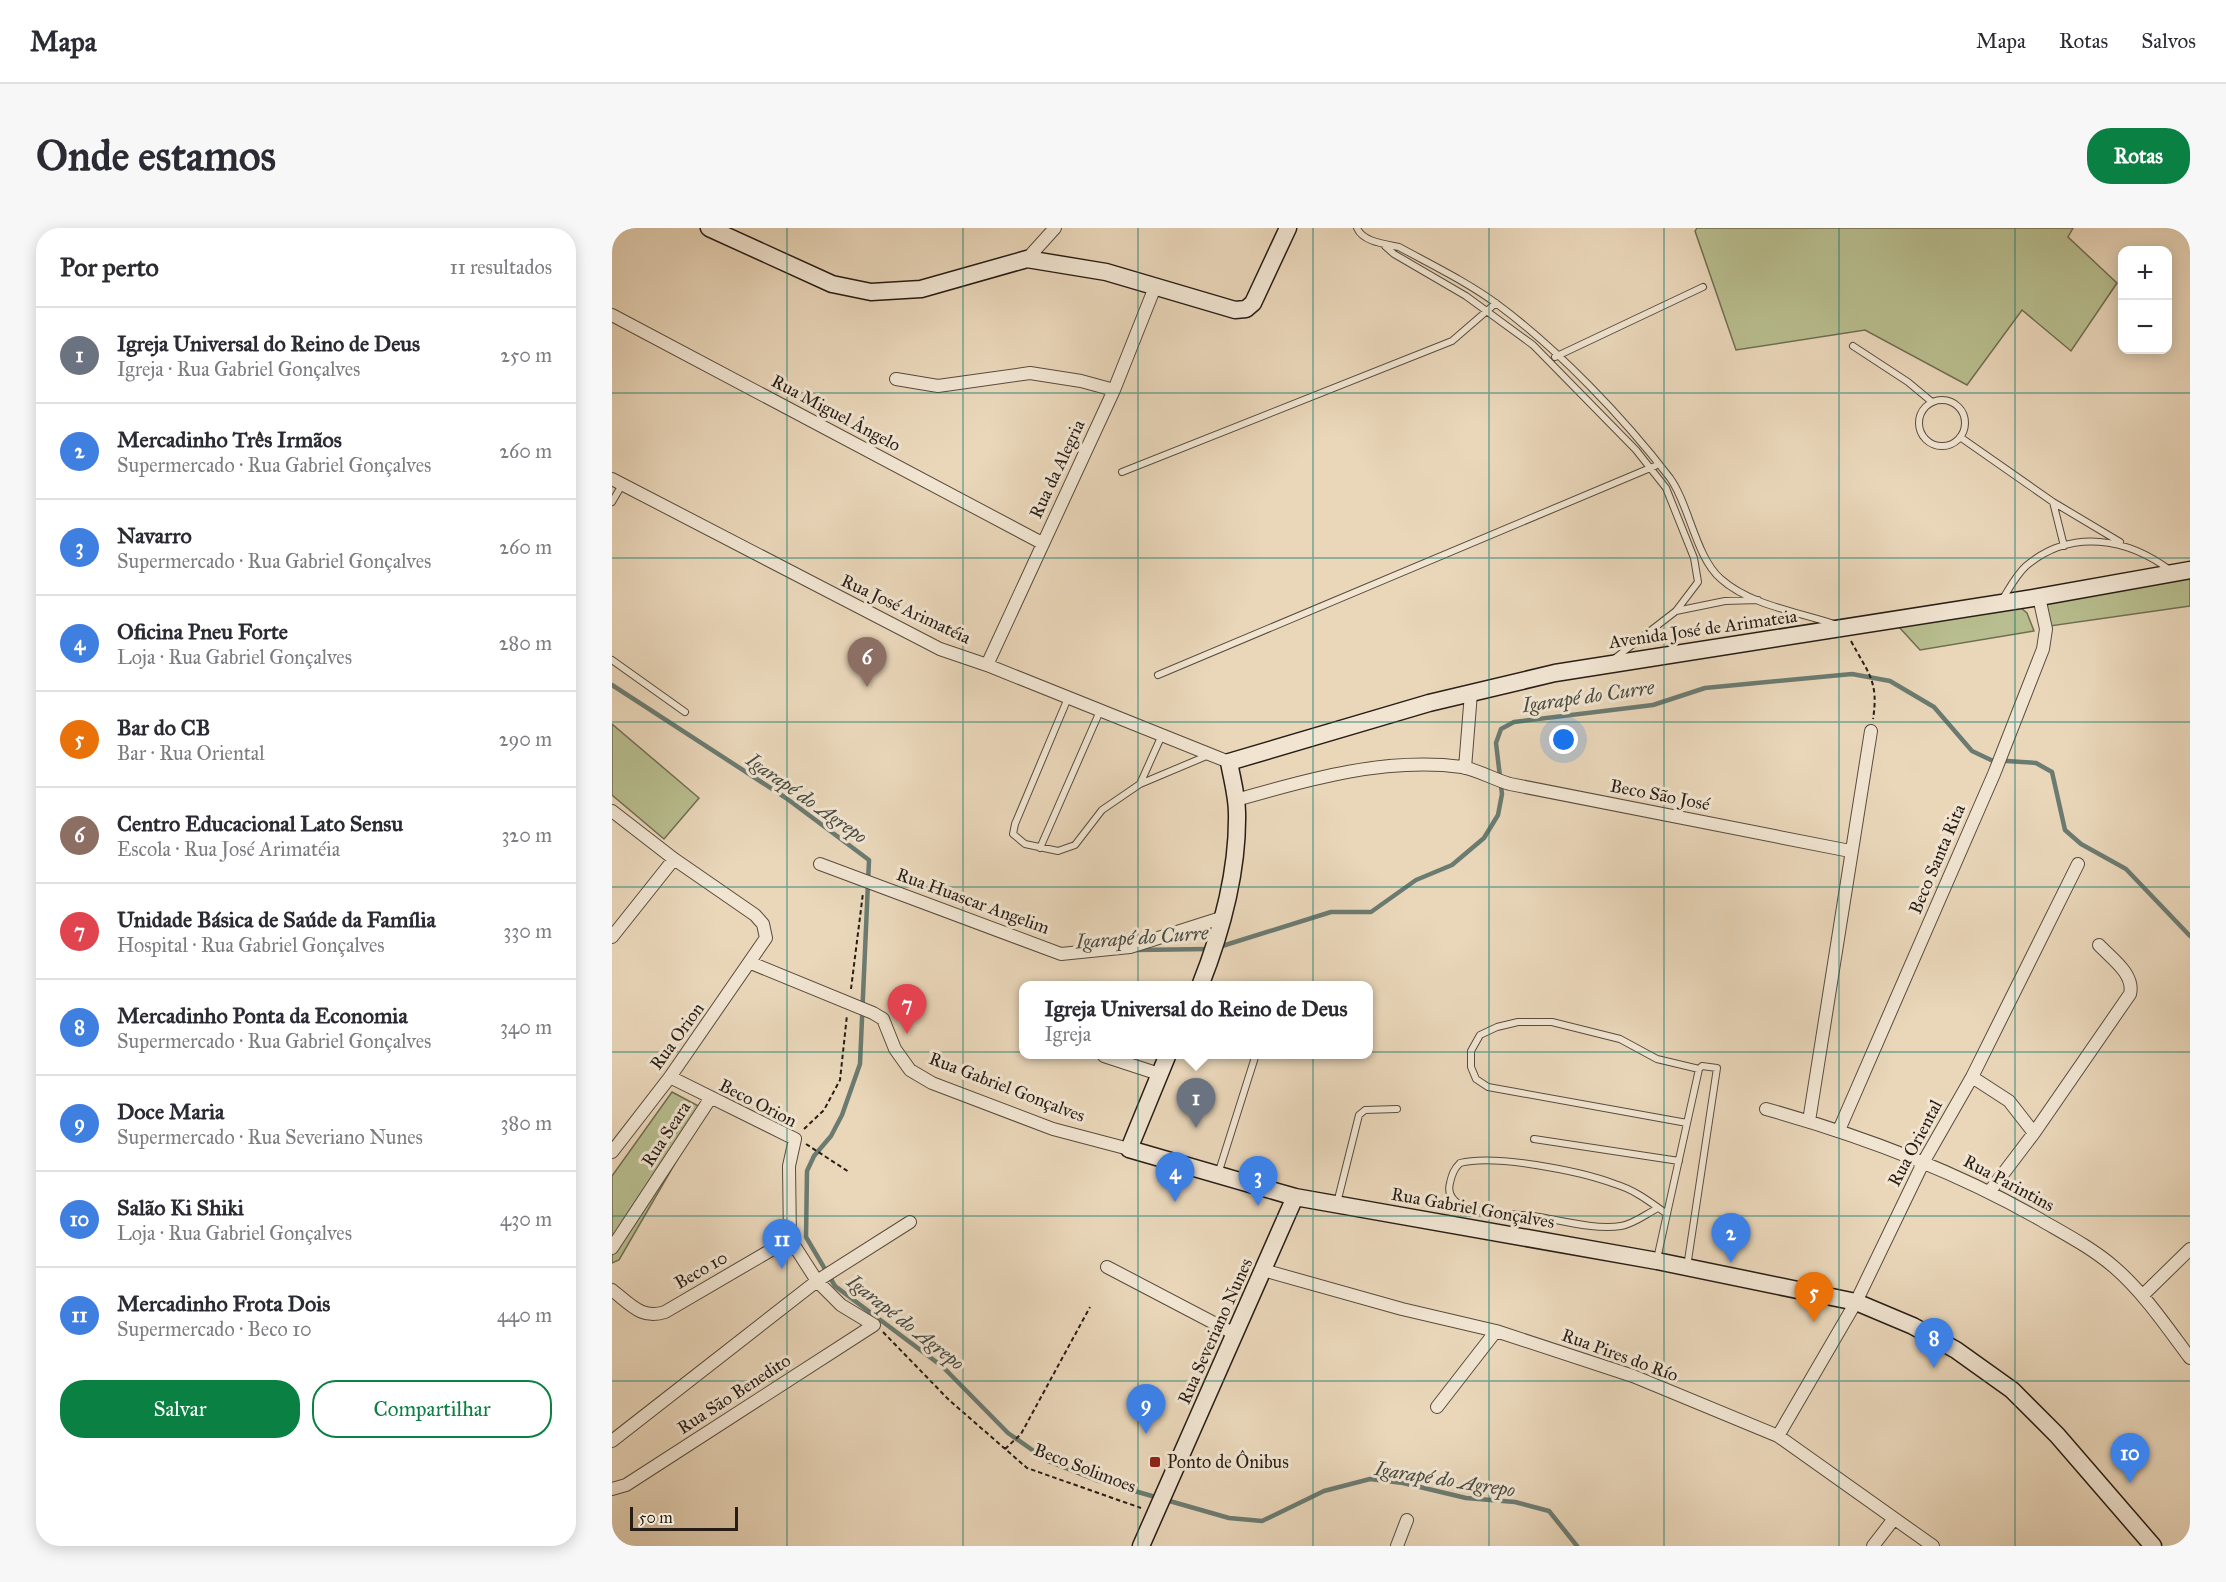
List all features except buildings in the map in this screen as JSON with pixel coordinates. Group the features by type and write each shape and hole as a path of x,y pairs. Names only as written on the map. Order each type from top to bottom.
{"street":[{"path":"709,228 832,284 871,292 921,289 1027,259 1107,273 1225,307 1246,309 1253,303 1288,228"},
{"path":"1027,259 1055,228"},
{"name":"Rua da Alegria","path":"987,665 1114,390 1155,286"},
{"name":"Rua Miguel Ângelo","path":"612,315 1042,543"},
{"path":"896,379 938,386 1030,373 1081,381 1114,390"},
{"name":"Rua José Arimatéia","path":"617,482 912,636 1229,762"},
{"name":"Avenida José de Arimateia","path":"1229,762 1471,693 1610,662 2039,597 2182,571"},
{"name":"Beco Santa Rita","path":"1839,1130 1994,774 2043,649 2046,629 2039,597"},
{"path":"1465,768 1471,693"},
{"path":"1809,1121 1850,851 1871,731"},
{"path":"1202,981 1221,918 1232,871 1236,800 1229,762"},
{"name":"Beco São José","path":"1236,800 1282,787 1381,766 1465,768 1510,784 1850,851"},
{"path":"612,811 674,859 612,937"},
{"name":"Rua Orion","path":"612,1152 670,1077 752,963 766,938 764,924 755,915 674,859"},
{"name":"Rua Huascar Angelim","path":"820,864 1061,954 1130,947 1221,918"},
{"name":"Rua Oriental","path":"1778,1436 1856,1302 1924,1161 1972,1077 2078,864"},
{"path":"1990,1191 2034,1133 2130,994 2132,986 2129,977 2099,945"},
{"name":"Rua Gabriel Gonçalves","path":"752,963 873,1013 887,1027 895,1049 910,1070 932,1083 1053,1129 1295,1197 1657,1262 1856,1302 1913,1326 1947,1345 2012,1390 2056,1435 2154,1546"},
{"path":"1113,1059 1159,1074"},
{"path":"1129,1149 1166,1059"},
{"name":"Beco Orion","path":"670,1077 710,1099 795,1138 789,1166 790,1239"},
{"path":"1972,1077 2009,1101 2034,1133"},
{"name":"Rua Seara","path":"612,1248 710,1099"},
{"name":"Rua Parintins","path":"1766,1109 1839,1130 1924,1161 1990,1191 2072,1238 2112,1265 2143,1294 2190,1358"},
{"name":"Rua Severiano Nunes","path":"1141,1546 1233,1333 1295,1197"},
{"name":"Rua São Benedito","path":"612,1441 817,1281 910,1222"},
{"path":"790,1239 817,1281 841,1305 874,1325"},
{"name":"Beco 10","path":"612,1290 647,1316 665,1312 790,1239"},
{"path":"2143,1294 2190,1249"},
{"path":"1107,1267 1233,1333"},
{"name":"Rua Pires do Río","path":"1263,1269 1402,1309 1496,1331 1633,1376 1778,1436 1893,1520 1933,1546"},
{"name":"Rua São Benedito","path":"612,1490 626,1485 874,1325"},
{"path":"1437,1407 1496,1331"},
{"path":"1397,1546 1407,1520"},
{"path":"1873,1546 1893,1520"}],"lane":[{"path":"1357,228 1363,236 1385,245 1399,247 1496,303 1556,356 1643,444 1666,488 1691,549 1698,577 1696,587 1676,611 1610,662"},
{"path":"1385,245 1394,254 1513,328 1550,361 1672,481 1701,546 1718,577 1731,587 1759,600 1844,628"},
{"path":"1550,361 1556,356 1703,286"},
{"path":"1122,472 1452,341 1496,303"},
{"path":"1853,346 1908,382 1932,402 1949,401 1963,412 1965,429 1960,437 1945,446 1928,440 1922,434 1920,416 1932,402"},
{"path":"1960,437 2053,502 2123,544 2182,571"},
{"path":"1158,675 1655,466"},
{"path":"612,502 617,482"},
{"path":"2053,502 2064,546"},
{"path":"2000,603 2026,566 2064,546 2093,541 2123,544"},
{"path":"1676,611 1725,601 1759,600"},
{"path":"612,660 685,712"},
{"path":"1068,697 1056,722 1013,834 1025,844 1058,851 1068,849 1075,845 1102,810 1140,783 1210,754"},
{"path":"1040,848 1100,710"},
{"path":"1140,783 1162,735"},
{"path":"1687,1123 1488,1087 1476,1079 1471,1067 1471,1051 1480,1035 1497,1027 1518,1022 1552,1022 1620,1039 1657,1059 1699,1070"},
{"path":"1218,1174 1254,1059"},
{"path":"1657,1262 1699,1070 1702,1066 1714,1066 1718,1073 1687,1268"},
{"path":"1337,1204 1359,1115 1365,1110 1397,1109"},
{"path":"1534,1139 1679,1161"},
{"path":"1658,1208 1634,1222 1620,1226 1590,1224 1518,1213 1472,1210 1454,1200 1448,1188 1453,1170 1460,1163 1499,1160 1614,1183 1640,1194 1667,1214"}],"path":[{"path":"1844,628 1874,683 1876,703 1871,731"},
{"path":"822,1152 849,1172"},
{"path":"1005,1449 1021,1434 1090,1307"},
{"name":"Beco Solimoes","path":"874,1325 949,1400 1027,1468 1158,1510"}],"green space":[{"path":"1697,228 2073,228 2068,237 2117,283 2071,351 2022,310 1967,385 1865,330 1736,350 1695,231"},
{"path":"2190,574 2190,606 2050,626 2045,600"},
{"path":"2021,608 2027,613 2034,631 1920,650 1899,627"},
{"path":"612,724 699,798 664,839 612,795"},
{"path":"672,1092 706,1110 619,1260 612,1263 612,1176"}],"waterway":[{"name":"Igarapé do Curre","path":"1219,947 1331,912 1371,912 1416,880 1452,865 1484,838 1498,815 1502,794 1496,743 1501,729 1514,722 1653,705 1705,688 1852,674 1890,681 1934,707 1972,751 1991,760 2036,763 2052,772 2065,830 2081,844 2126,869 2190,936"},
{"name":"Igarapé do Agrepo","path":"612,685 786,798 869,860 860,1064 842,1115 831,1136 814,1156 807,1171 806,1237 835,1286 943,1367 1008,1433 1048,1461 1096,1480 1229,1518 1262,1521 1324,1491 1370,1479 1403,1483 1466,1498 1515,1502 1549,1511 1577,1546"},
{"name":"Igarapé do Curre","path":"1136,950 1208,949"}],"place":[{"name":"Centro Educacional Lato Sensu","path":"867,687"},
{"name":"Unidade Básica de Saúde da Família","path":"907,1034"},
{"name":"Igreja Universal do Reino de Deus","path":"1196,1128"},
{"name":"Oficina Pneu Forte","path":"1175,1202"},
{"name":"Navarro","path":"1258,1206"},
{"name":"Mercadinho Três Irmãos","path":"1731,1263"},
{"name":"Mercadinho Frota Dois","path":"782,1269"},
{"name":"Bar do CB","path":"1814,1322"},
{"name":"Mercadinho Ponta da Economia","path":"1934,1368"},
{"name":"Doce Maria","path":"1146,1434"},
{"name":"Ponto de Ônibus","path":"1155,1462"},
{"name":"Salão Ki Shiki","path":"2130,1483"}]}
